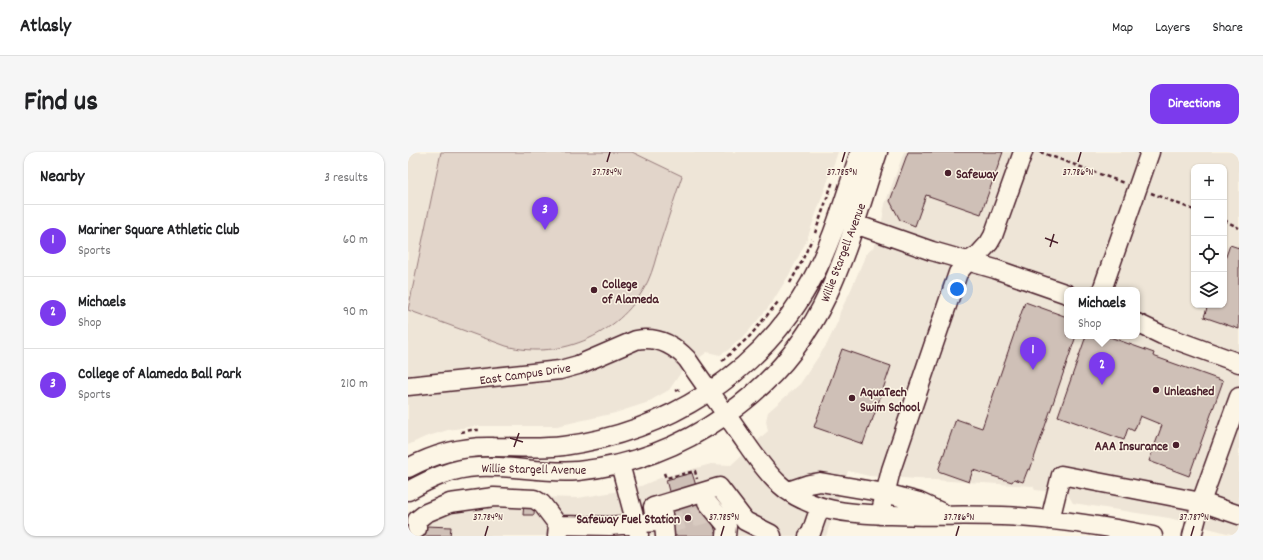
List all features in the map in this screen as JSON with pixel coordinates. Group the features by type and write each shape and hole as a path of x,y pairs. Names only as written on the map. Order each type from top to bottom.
{"street":[{"name":"Willie Stargell Avenue","path":"408,468 438,454 474,448 537,448 603,439 625,433 668,416 710,392 752,358 788,317 798,302 810,282 829,242 860,152"},
{"name":"Willie Stargell Avenue","path":"410,490 428,480 444,474 461,469 477,467 576,471 620,464 671,447 701,432 726,414 761,386 777,370 805,335 827,296 854,224 878,152"},
{"path":"880,515 891,470 958,273 990,243 1023,152"},
{"path":"1103,287 1150,152"},
{"path":"854,224 932,251 1014,275 1064,293"},
{"path":"1140,324 1162,335 1239,363"},
{"name":"East Campus Drive","path":"408,386 560,370 578,365 629,343 644,339 660,340 674,347 687,359 764,468 778,484 804,500 820,507 838,511 880,515 1018,517 1124,530 1153,536"},
{"path":"1192,536 1201,502 1239,397"},
{"path":"620,464 638,530"},
{"path":"1050,520 1060,475 1201,502 1239,516"},
{"path":"788,491 820,482 885,493 919,502 949,516"},
{"path":"716,521 719,487 745,521 771,534 772,536"},
{"path":"417,529 417,520 426,513 450,503 494,497 534,499 542,504 558,530 610,526 638,530 662,528 653,507 716,521 745,521"},
{"path":"808,536 811,533 820,507"}],"path":[{"path":"1040,152 1191,209"},
{"path":"788,287 814,235 835,175"},
{"path":"1227,222 1239,228"},
{"path":"720,364 750,336 781,299"},
{"path":"672,394 682,388"},
{"path":"458,433 471,430 484,430"},
{"path":"664,473 666,478 695,471 716,521"}],"shaded area":[{"name":"College of Alameda","path":"408,152 838,152 806,242 789,275 771,304 747,333 728,350 720,355 707,352 682,371 669,390 646,403 615,413 557,426 475,426 448,430 425,437 408,445"},
{"path":"441,152 632,152 682,176 651,273 637,299 623,315 607,328 589,339 569,346 548,349 527,350 506,346 408,310"},
{"path":"904,152 1239,152 1239,536 1169,518 1073,503 1067,493 1035,490 1033,486 869,476 848,471 826,536 408,536 408,526 412,519 537,497 578,498 614,492 641,486 660,478 711,464 731,465 768,431 766,421 768,412 800,384 827,344 866,254 873,248 882,221 885,204"}],"building":[{"name":"Safeway","path":"908,152 1003,152 981,214 926,195 915,226 900,220 890,201"},
{"path":"1230,245 1239,248 1239,329 1204,317 1207,308 1227,308 1227,254"},
{"path":"1025,302 1064,316 1064,339 1075,339 1030,470 1028,469 1023,482 1014,479 1012,482 973,470 969,482 938,471 956,419 982,428"},
{"path":"1085,339 1115,339 1154,353 1153,356 1223,381 1189,476 1149,461 1162,425 1140,416 1134,431 1128,428 1124,440 1058,416"},
{"name":"AquaTech Swim School","path":"842,349 891,366 863,444 814,427"},
{"path":"692,473 697,489 670,495 666,480"},
{"name":"Safeway Fuel Station","path":"700,498 707,502 717,536 669,536 663,514"},
{"path":"524,503 535,504 534,515 523,515"},
{"path":"426,526 451,527 450,536 422,536 422,529 426,529"}],"tunnel":[{"path":"666,525 710,513"}],"place":[{"name":"Safeway","path":"948,173"},
{"name":"College of Alameda Ball Park","path":"545,230"},
{"name":"College of Alameda","path":"594,290"},
{"name":"Mariner Square Athletic Club","path":"1033,370"},
{"name":"Michaels","path":"1102,385"},
{"name":"Unleashed","path":"1156,390"},
{"name":"AquaTech Swim School","path":"852,398"},
{"name":"AAA Insurance","path":"1176,445"},
{"name":"Safeway Fuel Station","path":"688,518"}]}
